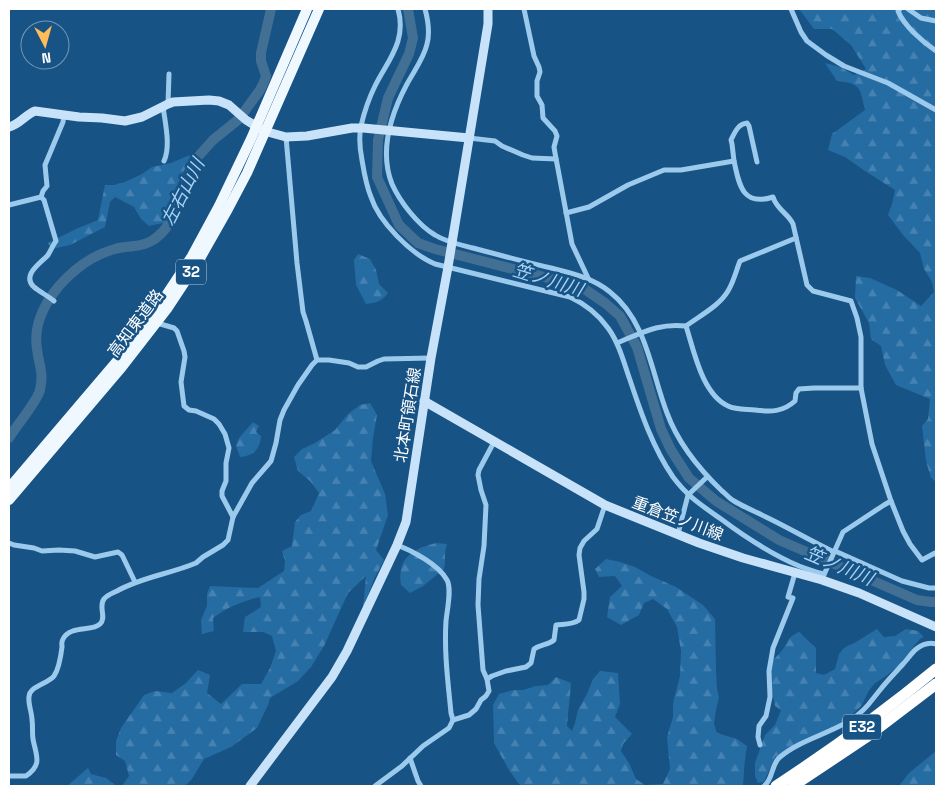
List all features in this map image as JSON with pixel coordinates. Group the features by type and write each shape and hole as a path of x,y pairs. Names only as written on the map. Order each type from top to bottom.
{"highway":[{"name":"高知東道路","path":"9,500 122,367 157,322 198,262 228,210 246,172 260,129 307,9"},
{"name":"高知東道路","path":"9,488 117,361 159,306 197,248 260,129 285,87 319,9"},
{"name":"E32","path":"784,784 901,698 936,669"},
{"name":"E32","path":"784,784 864,738 936,684"}],"main road":[{"name":"北本町領石線","path":"250,786 332,677 347,651 398,545 406,522 431,358 488,24 488,9"},
{"path":"9,127 14,126 31,112 35,111 125,121 142,117 165,105 209,100 220,101 229,106 260,129 286,137 362,128 469,138"},
{"name":"重倉笠ノ川線","path":"424,401 605,505 699,543 744,558 794,573 824,575 936,627"}],"street":[{"path":"398,9 401,24 398,43 388,65 375,86 365,112 361,152 371,199 383,220 411,250 428,261 570,297 598,315 618,343 641,411 663,460 673,476 699,504 744,536 798,565 824,575 842,532 891,501"},
{"path":"425,9 428,26 427,45 420,62 406,86 386,141 388,170 393,184 410,211 424,227 451,243 568,272 610,291 620,301 639,334 667,414 682,444 706,478 733,501 834,553 902,581 936,588"},
{"path":"524,9 534,56 540,72 537,81 537,96 542,105 543,118 557,136 554,147 572,244 589,280"},
{"path":"791,9 801,32 807,40 826,55 844,66 888,83 936,110"},
{"path":"900,9 898,10 905,22 936,52"},
{"path":"908,9 921,18 936,20"},
{"path":"164,161 168,142 165,124 165,105 169,74"},
{"path":"9,205 41,197 47,186 45,165 63,122 64,115"},
{"path":"757,162 749,126 748,123 745,123 737,129 731,140 738,178 744,193 750,198 757,199 773,197 775,204 790,219 793,224 807,285 813,292 851,301 861,337 861,388 872,444 891,501 903,531 922,560 936,554"},
{"path":"286,137 296,263 302,312 317,360"},
{"path":"469,138 495,141 502,146 532,158 556,159"},
{"path":"566,213 589,207 628,184 664,170 681,170 734,161"},
{"path":"41,197 44,200 56,241 48,254 31,272 30,278 33,287 51,299"},
{"path":"618,343 654,328 672,324 686,326 719,302 728,292 740,261 796,238"},
{"path":"157,322 174,328 177,331 184,351 185,357 181,382 184,406 189,410 214,419 228,441 230,448 222,496 233,517"},
{"path":"686,326 697,362 709,388 717,399 731,408 768,412 778,411 795,401 796,393 799,389 861,388"},
{"path":"9,776 26,776 35,768 38,756 33,739 33,723 28,697 35,688 53,677 57,670 63,638 66,634 76,630 96,626 101,623 103,619 102,603 105,598 135,582 196,563 228,540 233,517 252,482 271,461 284,410 298,385 317,360 344,361 358,367 366,367 384,360 431,358"},
{"path":"453,720 469,715 476,709 489,691 483,670 478,604 486,505 478,475 494,442"},
{"path":"678,534 689,494 706,478"},
{"path":"487,679 506,671 526,667 531,663 534,649 539,645 554,640 556,626 570,624 579,620 584,599 579,555 580,548 584,541 597,529 605,505"},
{"path":"9,543 42,551 75,551 95,557 118,552 122,555 135,582"},
{"path":"375,786 402,766 423,746 449,728 453,720 445,654 445,634 450,596 448,580 438,569 415,552 398,545"},
{"path":"760,745 758,737 759,726 766,716 770,697 769,671 773,648 793,598 788,597 794,573"},
{"path":"764,786 768,783 780,757 800,744 837,728 855,717 916,650 926,644 936,644"},
{"path":"410,758 421,786"}],"green space":[{"path":"799,9 936,9 936,482 931,478 926,461 922,426 928,419 930,399 896,385 885,365 881,346 871,339 869,323 855,298 856,276 870,278 897,290 921,306 934,292 932,282 924,269 920,253 888,215 895,190 845,157 828,150 832,134 865,110 858,88 851,83 837,81 825,63 840,67 854,75 866,69 851,45 832,29 814,29"},
{"path":"192,154 173,194 167,222 149,226 141,219 134,207 115,197 110,202 105,227 70,245 52,249 48,243 98,220 105,185 125,182 152,167 171,163"},
{"path":"358,254 370,259 376,270 379,284 388,293 379,301 366,304 356,285 354,260"},
{"path":"370,403 377,415 371,461 385,494 388,515 376,550 384,560 374,579 363,609 366,576 348,593 324,646 311,667 298,681 270,698 257,728 231,747 204,759 192,779 185,786 122,786 129,776 125,761 116,755 116,741 121,728 144,695 155,691 172,693 186,683 198,670 210,675 207,693 221,704 242,684 261,684 270,668 276,651 272,636 263,632 243,632 245,617 261,607 260,597 247,600 218,614 213,618 214,631 202,634 201,620 207,606 207,594 210,586 258,588 284,571 285,561 282,551 292,546 295,522 301,515 311,511 319,493 310,481 298,471 294,457 302,449 335,430 348,414 360,405"},
{"path":"253,422 259,426 256,432 261,436 258,448 249,455 240,457 236,446 239,438"},
{"path":"436,543 447,544 444,569 423,586 410,593 401,585 401,568 404,561 420,548"},
{"path":"606,559 635,567 676,587 703,605 715,619 716,670 719,697 714,724 717,733 737,739 747,746 743,786 524,786 519,784 509,770 494,743 493,705 499,694 548,685 556,677 571,683 567,726 572,731 578,710 593,679 600,671 618,673 620,704 615,717 632,734 623,744 621,751 636,779 645,785 663,784 670,769 667,737 673,717 673,703 680,676 681,651 677,627 667,609 653,599 644,603 639,615 621,625 607,617 610,597 622,586 615,576 599,577 595,569"},
{"path":"877,629 884,637 895,636 906,629 918,631 924,637 913,647 902,665 874,684 862,705 851,716 838,726 775,757 764,782 758,783 755,776 755,763 765,735 775,725 781,710 775,706 770,683 770,666 789,639 799,632 816,648 816,673 824,675 835,669 839,654 844,648"},
{"path":"936,751 936,786 899,786 909,773"},
{"path":"88,768 91,774 106,778 116,786 67,786"}],"waterway":[{"name":"左右山川","path":"9,438 35,401 40,390 41,374 36,340 38,323 44,308 65,279 91,259 117,248 148,243 166,228 196,159 213,140 239,119 264,82 266,76 261,61 261,53 271,9"},
{"name":"笠ノ川川","path":"408,9 413,38 409,54 388,98 378,140 377,177 399,225 418,243 583,288 605,303 620,316 637,347 661,429 671,450 689,478 716,501 779,540 917,600 936,602"}]}
